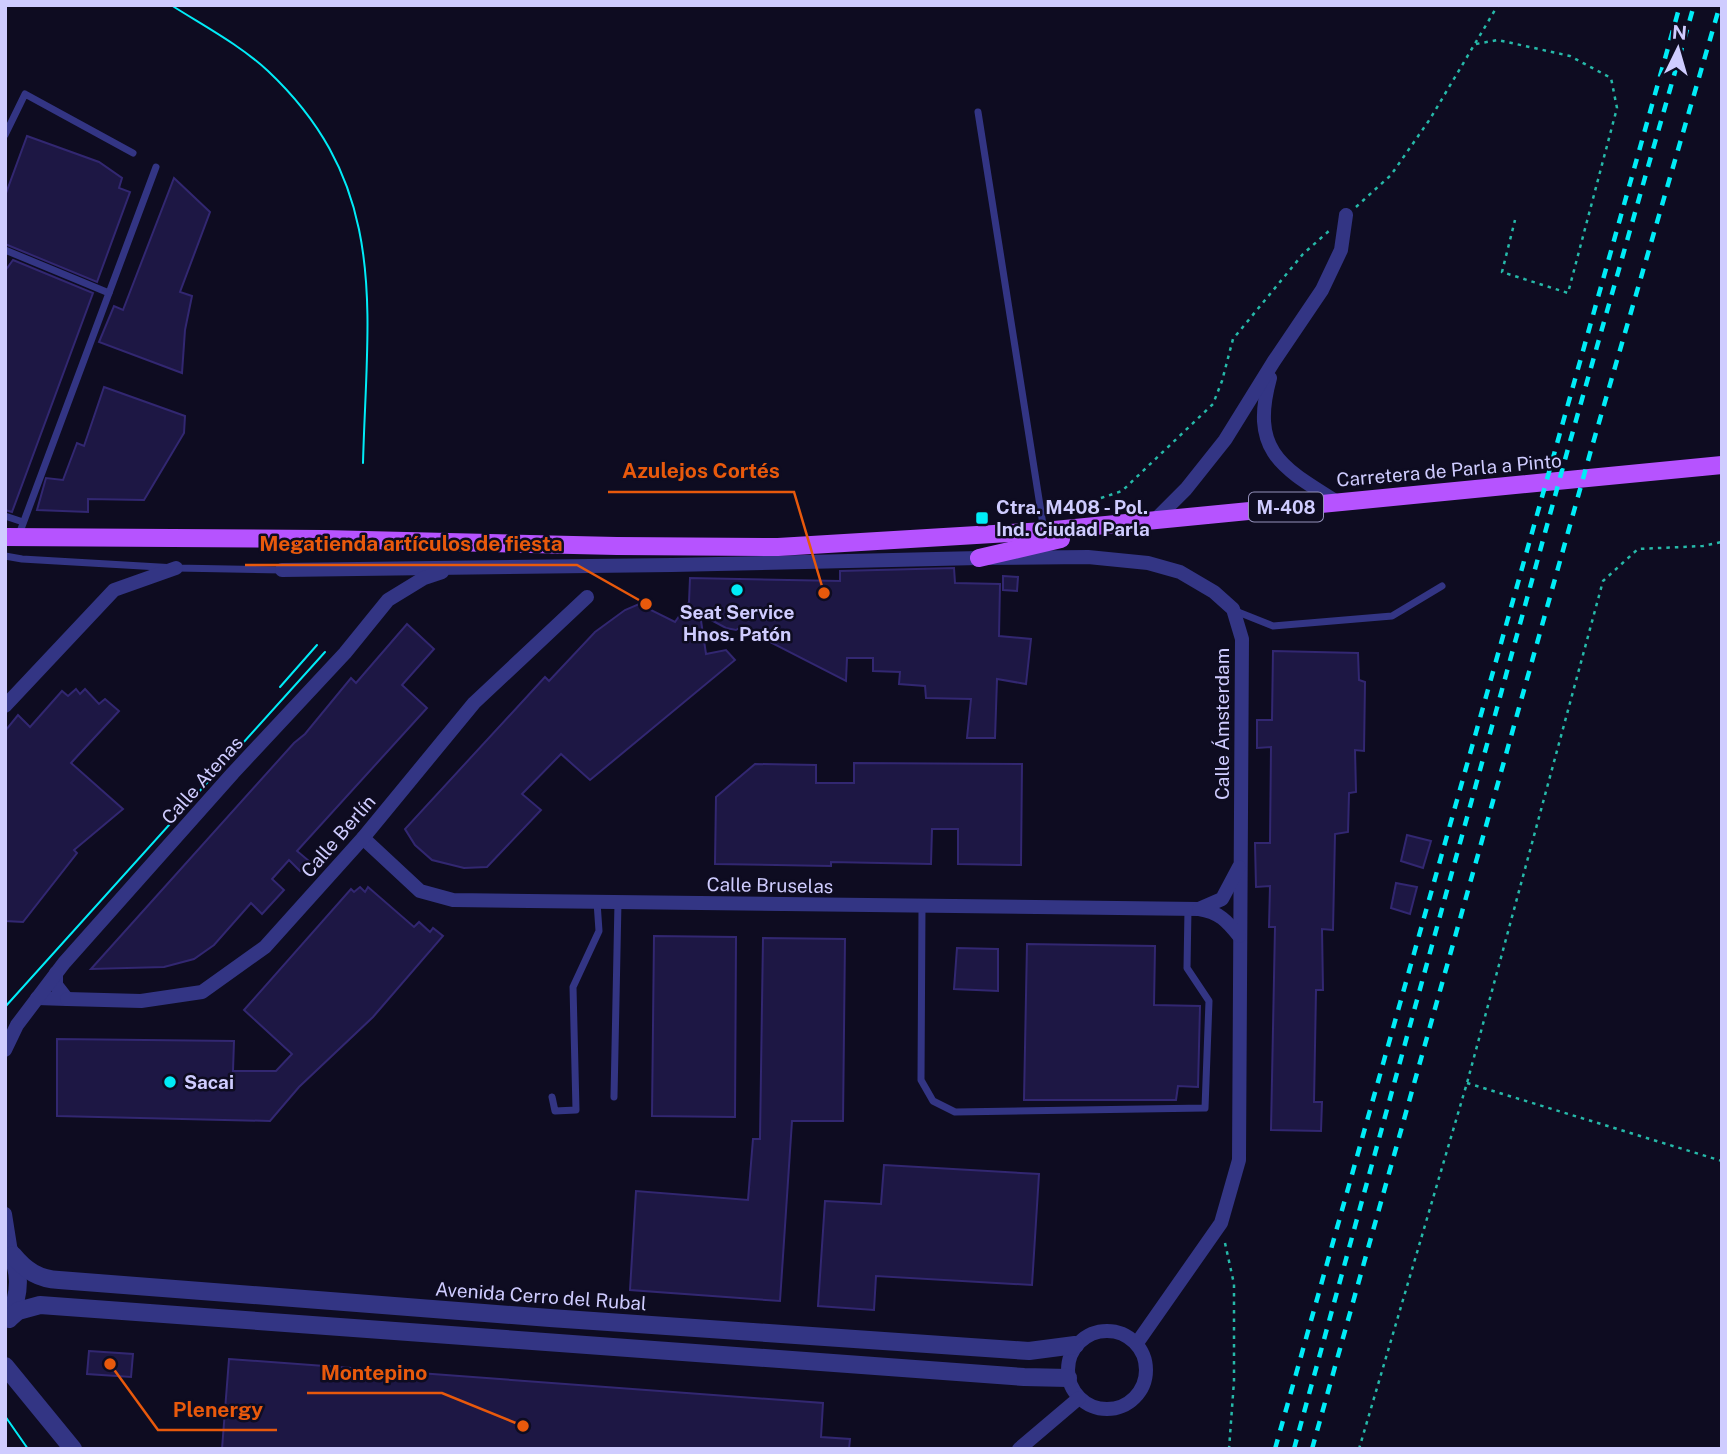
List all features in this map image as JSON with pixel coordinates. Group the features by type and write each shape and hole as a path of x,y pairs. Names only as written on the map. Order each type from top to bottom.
{"main road":[{"name":"Carretera de Parla a Pinto","path":"15,532 617,546 778,547 1044,531 1722,465"},
{"name":"M-408","path":"979,558 1133,522"}],"street":[{"path":"1157,519 1186,489 1225,440 1322,290 1341,250 1346,215"},
{"path":"1274,361 1264,398 1263,428 1271,449 1282,466 1338,502"},
{"path":"282,570 1088,557 1148,563 1180,572 1214,592 1233,609"},
{"path":"5,706 114,590 176,568"},
{"name":"Calle Atenas","path":"5,1050 17,1025 56,973 233,773 345,653 388,600 424,578 457,568"},
{"name":"Calle Berlín","path":"37,998 141,1001 202,992 265,947 363,838 474,703 587,597"},
{"name":"Calle Ámsterdam","path":"1137,1343 1221,1223 1239,1160 1242,639 1233,609"},
{"name":"Calle Bruselas","path":"363,838 421,891 453,900 1193,909"},
{"path":"1193,909 1222,899 1240,866"},
{"path":"1193,909 1215,913 1226,919 1240,936"},
{"path":"56,973 56,985 67,999"},
{"path":"5,1214 10,1250 19,1275 19,1286 7,1321"},
{"name":"Avenida Cerro del Rubal","path":"10,1250 31,1273 48,1279 564,1319 1029,1351 1075,1345"},
{"path":"7,1321 18,1311 40,1305 1068,1378"},
{"path":"1112,1330 1137,1343 1144,1354 1147,1368 1139,1393 1129,1403 1117,1408 1103,1409 1090,1406 1079,1398 1068,1378 1068,1361 1075,1345 1098,1331 1112,1330"},
{"path":"5,1366 73,1449"},
{"path":"1019,1449 1079,1398"}],"lane":[{"path":"5,135 25,94 133,153"},
{"path":"978,111 1044,531"},
{"path":"15,532 156,167"},
{"path":"5,250 108,293"},
{"path":"5,516 15,532"},
{"path":"5,556 176,568 282,570"},
{"path":"1233,609 1273,626 1392,616 1442,586"},
{"path":"552,1097 555,1111 576,1110 573,987 599,931 597,902"},
{"path":"614,1097 618,902"},
{"path":"922,906 921,1080 933,1101 955,1112 1205,1108 1209,1001 1187,968 1193,909"}],"path":[{"path":"1040,501 1083,504 1122,491 1213,404 1233,339 1303,254 1391,175 1430,119 1498,5"},
{"path":"1475,44 1498,40 1570,56 1611,78 1617,108 1568,293 1502,272 1515,220"},
{"path":"1359,1449 1467,1083 1603,581 1638,549 1722,542"},
{"path":"1467,1083 1722,1161"},
{"path":"1221,1223 1234,1284 1234,1381 1228,1449"}],"building":[{"path":"27,136 99,162 122,178 119,188 130,192 97,282 5,244 5,196"},
{"path":"174,178 210,212 180,292 192,296 185,330 182,373 99,342 114,306 123,310"},
{"path":"13,260 93,293 12,512 5,510 5,271"},
{"path":"104,387 185,416 184,433 144,500 88,499 88,512 37,510 46,478 63,480 77,443 84,446"},
{"path":"954,568 955,583 1000,584 999,636 1031,639 1026,684 997,679 995,738 967,738 971,699 926,698 925,686 899,684 900,672 873,671 873,658 847,658 846,681 741,627 736,630 726,628 700,614 706,654 726,650 735,660 590,780 561,754 522,794 541,810 487,867 464,868 432,860 415,845 405,829 545,677 549,681 595,632 625,610 639,604 675,622 689,602 690,578 840,581 840,571"},
{"path":"1003,576 1018,577 1017,591 1003,590"},
{"path":"407,624 434,649 402,685 427,708 297,851 309,861 300,871 289,860 272,879 284,890 262,914 251,903 214,945 194,959 164,967 91,969 305,734 351,678 356,683"},
{"path":"1273,651 1358,653 1359,680 1365,682 1364,751 1355,750 1356,792 1349,793 1348,832 1335,834 1333,930 1322,929 1323,990 1316,990 1314,1102 1322,1102 1321,1131 1271,1130 1275,927 1269,927 1270,886 1256,887 1255,843 1270,843 1271,747 1257,748 1257,720 1272,720"},
{"path":"76,689 80,694 85,689 99,704 105,699 119,711 71,763 123,809 74,850 77,853 23,922 5,921 5,731 18,715 30,727 62,691 68,696"},
{"path":"854,763 1022,764 1021,865 958,864 958,829 932,829 931,864 715,864 716,797 755,764 816,765 816,783 854,783"},
{"path":"1407,835 1431,841 1423,868 1401,861"},
{"path":"1396,883 1417,887 1410,914 1391,908"},
{"path":"360,887 365,892 368,887 414,927 419,922 430,932 433,928 443,936 373,1017 299,1087 270,1121 57,1116 57,1039 234,1041 233,1071 276,1071 292,1054 244,1010 351,889 354,892"},
{"path":"654,936 736,937 735,1117 652,1116"},
{"path":"763,938 845,939 843,1121 792,1121 780,1301 630,1290 636,1191 748,1200 753,1139 760,1139"},
{"path":"1027,944 1155,946 1154,1005 1200,1006 1198,1087 1178,1086 1176,1100 1024,1100"},
{"path":"957,948 998,949 998,991 954,989"},
{"path":"884,1165 1039,1174 1032,1285 876,1276 874,1310 818,1306 825,1201 881,1204"},
{"path":"89,1351 133,1354 131,1377 87,1374"},
{"path":"229,1359 823,1403 821,1437 850,1439 849,1449 222,1449"}],"tram line":[{"path":"171,5 234,44 268,71 308,115 335,160 353,206 363,253 367,303 363,463"},
{"path":"280,687 317,645"},
{"path":"5,1007 325,652"},
{"path":"5,1416 28,1449"}],"railway":[{"path":"1275,1449 1680,5"},
{"path":"1294,1449 1569,445 1694,5"},
{"path":"1312,1449 1591,450 1720,5"}],"place":[{"name":"Ctra. M408 - Pol. Ind. Ciudad Parla","path":"982,518"},
{"name":"Seat Service Hnos. Patón","path":"737,590"},
{"name":"Azulejos Cortés","path":"824,593"},
{"name":"Megatienda artículos de fiesta","path":"646,604"},
{"name":"Sacai","path":"170,1082"},
{"name":"Plenergy","path":"110,1364"},
{"name":"Montepino","path":"523,1426"}]}
